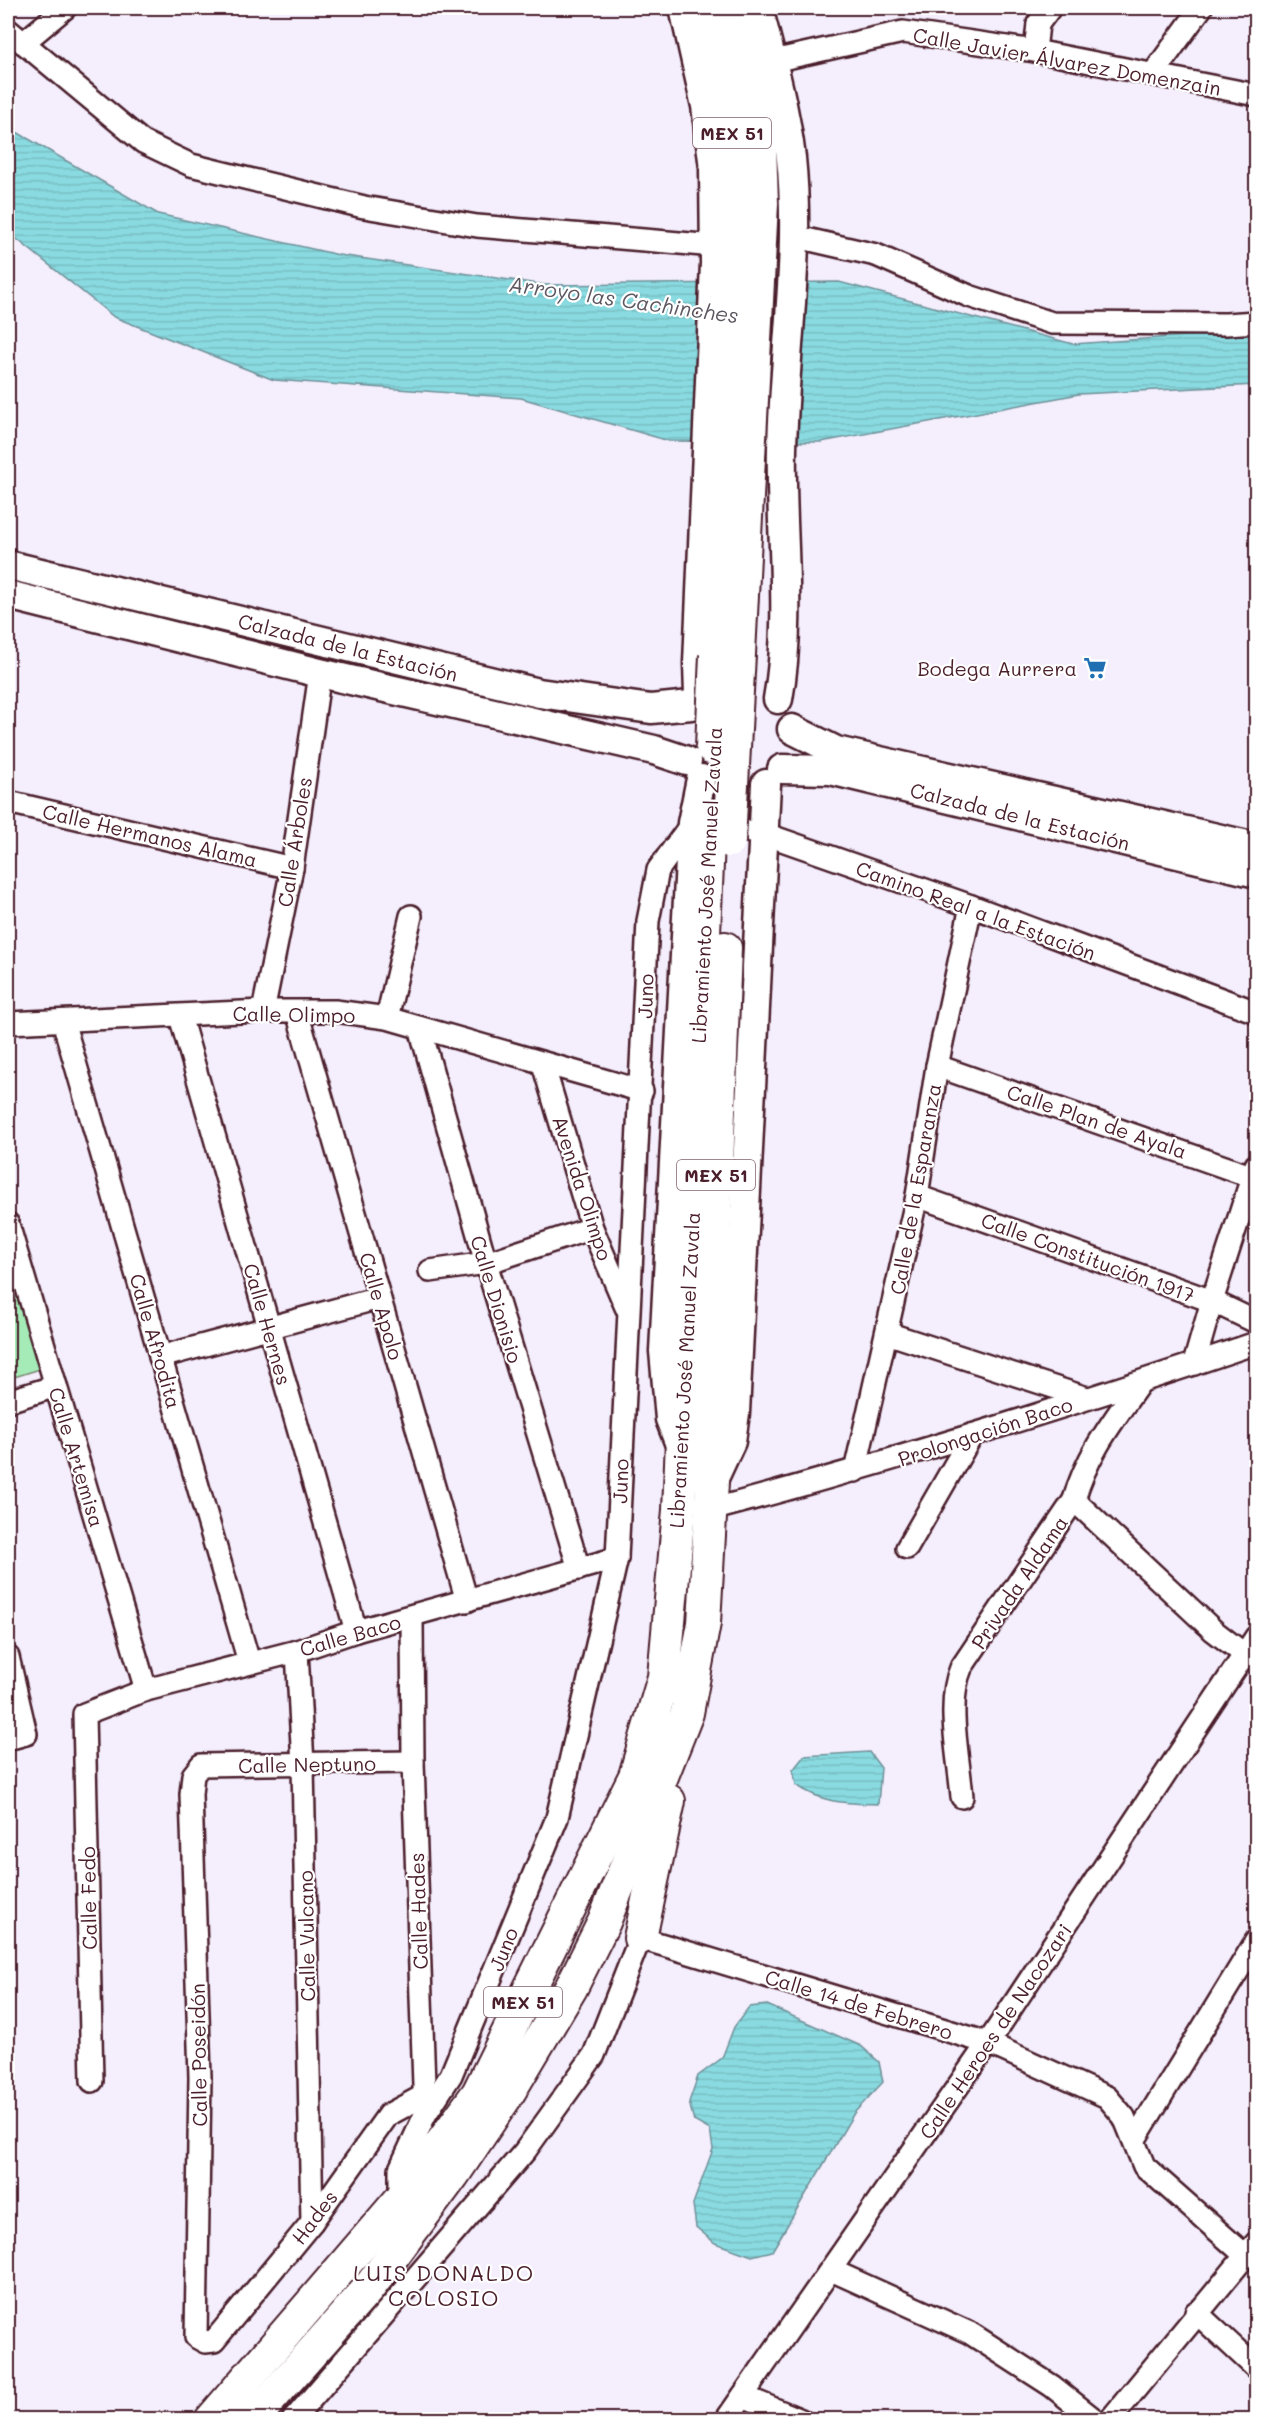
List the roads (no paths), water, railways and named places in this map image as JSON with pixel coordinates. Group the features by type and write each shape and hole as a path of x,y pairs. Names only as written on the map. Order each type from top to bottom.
{"main road":[{"path":"684,8 706,106 714,168 732,258 727,445 695,700 681,732 694,770 710,835"},
{"name":"Libramiento José Manuel Zavala","path":"211,2420 400,2200 478,2093 635,1776 664,1677 679,1510 680,1445 686,1375 688,1274 710,835 728,655 727,445 732,258 738,193 730,117 715,37 706,8"},
{"name":"Libramiento José Manuel Zavala","path":"732,258 760,146 739,8"},
{"path":"758,8 773,61 791,159 793,236 782,450 785,663 778,699"},
{"name":"Calzada de la Estación","path":"8,565 539,693 651,709 695,700"},
{"name":"Calzada de la Estación","path":"8,594 320,673 654,750 694,770"},
{"path":"695,700 714,686 731,681 748,682 765,688 778,699 788,713 792,729 792,743 774,776 765,834 735,1413 731,1442 711,1496"},
{"name":"Calzada de la Estación","path":"792,729 836,751 1257,847"},
{"path":"694,770 716,788 732,792 750,791 774,776"},
{"name":"Calzada de la Estación","path":"774,776 830,770 1257,873"},
{"name":"Libramiento José Manuel Zavala","path":"252,2420 368,2289 453,2175 509,2092 572,1988 604,1922 687,1713 704,1623 711,1496 709,1384 710,835"},
{"path":"640,1938 687,1713"}],"street":[{"path":"65,8 15,36 143,142 192,165 364,207 477,226 732,258"},
{"path":"1153,74 1201,8"},
{"path":"1035,51 1039,13"},
{"name":"Calle Javier Álvarez Domenzain","path":"773,61 903,32 1035,51 1257,95"},
{"path":"793,236 876,255 969,296 1052,322 1226,324 1257,322"},
{"name":"Calle Árboles","path":"263,1011 292,868 320,673"},
{"name":"Calle Hermanos Alama","path":"8,802 292,868"},
{"name":"Camino Real a la Estación","path":"710,835 765,834 971,906 1257,1012"},
{"name":"Juno","path":"425,2105 451,2075 557,1818 617,1558 628,1310 642,1091 648,921 658,870 710,835"},
{"name":"Calle de la Esparanza","path":"855,1472 917,1196 937,1065 971,906"},
{"path":"387,1018 411,916"},
{"name":"Calle Olimpo","path":"8,1023 263,1011 335,1011 387,1018 642,1091"},
{"name":"Calle Apolo","path":"297,1012 467,1600"},
{"name":"Calle Hernes","path":"180,1016 356,1631"},
{"name":"Calle Afrodita","path":"63,1021 249,1662"},
{"name":"Calle Dionisio","path":"420,1028 486,1263 579,1569"},
{"name":"Avenida Olimpo","path":"543,1064 592,1228 628,1310"},
{"name":"Calle Plan de Ayala","path":"937,1065 1255,1173"},
{"path":"1194,1364 1212,1301 1255,1173"},
{"name":"Calle Constitución 1917","path":"917,1196 1212,1301 1257,1322"},
{"name":"Calle Artemisa","path":"8,1224 146,1690"},
{"path":"430,1271 486,1263 592,1228"},
{"path":"160,1357 379,1298"},
{"path":"887,1333 1088,1398"},
{"name":"Prolongación Baco","path":"711,1496 855,1472 1139,1384 1257,1343"},
{"name":"Privada Aldama","path":"962,1797 954,1684 961,1668 1074,1500 1081,1476 1095,1447 1139,1384"},
{"path":"8,1401 56,1386"},
{"path":"907,1548 972,1435"},
{"path":"1074,1500 1214,1631 1244,1654"},
{"name":"Calle Baco","path":"84,1714 146,1690 297,1651 356,1631 617,1558"},
{"name":"Calle Hades","path":"400,2200 400,2169 425,2105 413,1762 412,1617"},
{"name":"Calle Heroes de Nacozari","path":"726,2420 988,2043 1257,1637"},
{"name":"Calle Vulcano","path":"297,1651 303,1765 312,2222"},
{"path":"8,1657 17,1736"},
{"name":"Calle Fedo","path":"84,1714 92,2081"},
{"name":"Calle Neptuno","path":"201,1765 413,1762"},
{"name":"Calle Poseidón","path":"201,1765 193,1774 191,1794 200,2077 196,2337 205,2343"},
{"path":"293,2420 525,2151 594,2055 640,1938"},
{"name":"Calle 14 de Febrero","path":"640,1938 988,2043 1107,2097 1124,2117 1135,2139 1144,2166 1251,2249"},
{"path":"1135,2139 1257,1941"},
{"name":"Hades","path":"205,2343 214,2341 312,2222 388,2115 425,2105"},
{"path":"1110,2420 1196,2312 1251,2249"},
{"path":"831,2270 970,2333 1052,2386 1095,2420"},
{"path":"1196,2312 1257,2368"},
{"path":"743,2396 801,2420"}],"water":[{"name":"Arroyo las Cachinches","path":"8,127 158,214 339,255 545,285 839,282 1073,344 1256,331 1256,385 1079,394 821,442 669,441 521,398 274,380 114,317 8,232"},
{"path":"869,1752 881,1768 878,1804 845,1803 826,1799 796,1785 793,1770 804,1756"},
{"path":"767,2005 861,2046 879,2062 883,2082 854,2113 772,2251 752,2256 715,2243 696,2227 693,2204 713,2149 710,2130 694,2121 689,2102 698,2076 722,2058 734,2027 749,2007"}],"place":[{"name":"Bodega Aurrera","path":"1095,668"}],"district":[{"name":"LUIS DONALDO COLOSIO","path":"444,2284"}]}
